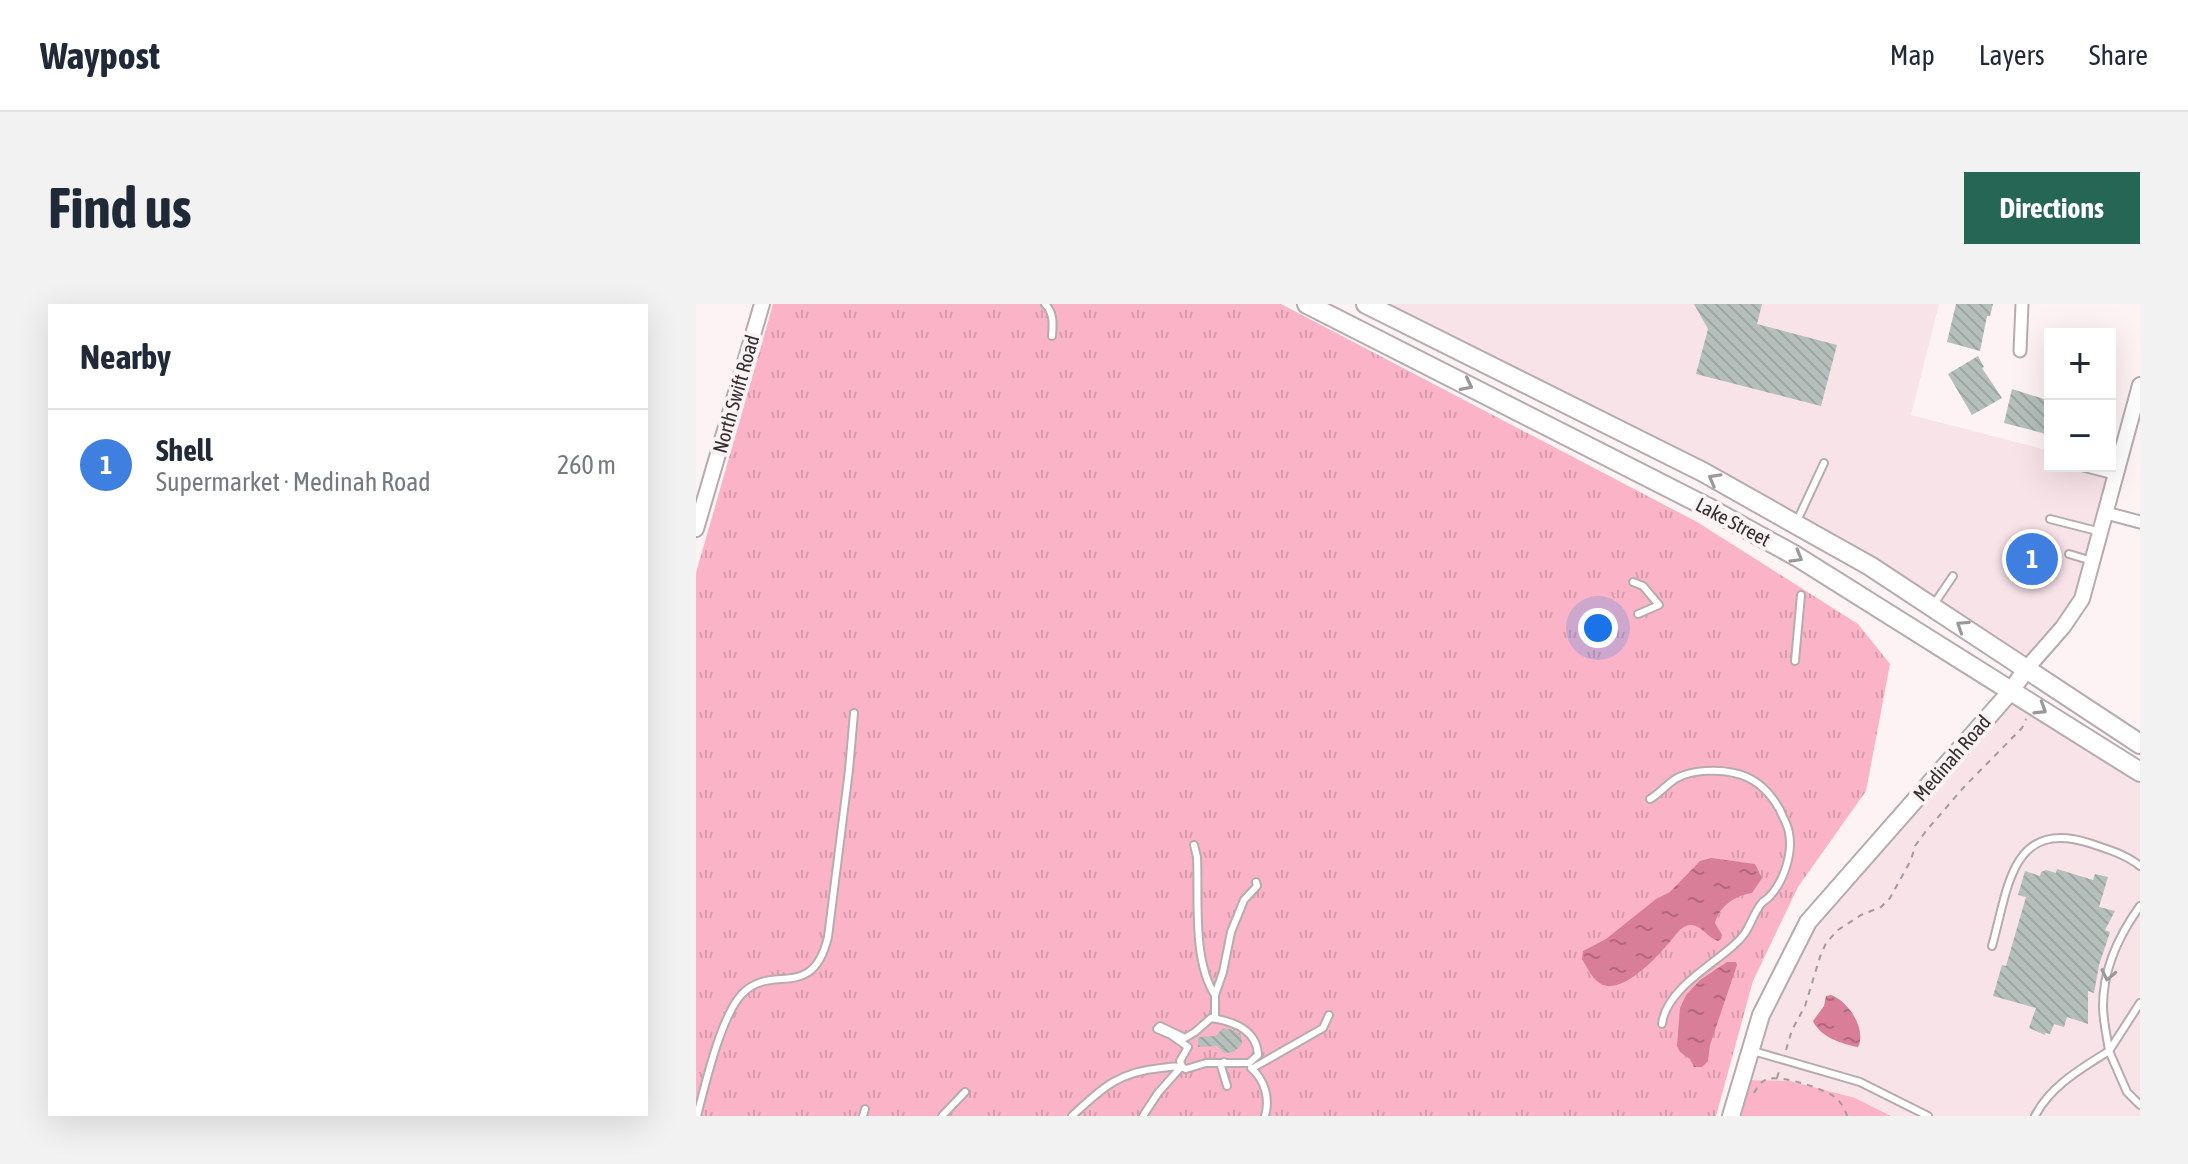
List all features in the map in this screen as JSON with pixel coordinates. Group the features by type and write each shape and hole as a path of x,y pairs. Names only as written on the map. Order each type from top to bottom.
{"main road":[{"name":"Lake Street","path":"1307,304 1707,507 1796,556 2140,772"},
{"name":"Lake Street","path":"1378,306 1703,472 1870,566 2140,744"},
{"name":"Medinah Road","path":"1731,1116 1761,1015 1808,922 2011,691 2027,668"}],"street":[{"name":"North Swift Road","path":"696,529 762,304"},
{"path":"2020,351 2022,304"},
{"name":"Medinah Road","path":"2027,668 2075,612 2082,599 2140,385"},
{"path":"2106,513 2140,522"}],"lane":[{"path":"1045,304 1052,317 1052,336"},
{"path":"1368,334 1378,306"},
{"path":"1796,524 1824,463"},
{"path":"2100,472 2116,476"},
{"path":"2050,519 2101,532"},
{"path":"2069,554 2093,561"},
{"path":"1932,607 1953,576"},
{"path":"1633,582 1643,586 1659,605 1638,614"},
{"path":"1795,661 1801,595"},
{"path":"697,1116 711,1063 738,998 746,990 767,981 804,975 821,958 828,937 854,713"},
{"path":"1650,799 1680,776 1709,772 1736,773 1759,784 1769,794 1789,830 1790,840 1781,879 1760,906 1750,926 1734,945 1711,962 1672,1000 1662,1024"},
{"path":"1992,946 2014,868 2032,845 2046,839 2083,841 2132,859 2140,866"},
{"path":"1194,845 1198,864 1198,932 1209,983 1215,995"},
{"path":"1215,1018 1215,995 1238,912 1257,886 1256,882"},
{"path":"2140,906 2122,933 2112,957 2103,1007 2109,1051 2127,1092 2140,1105"},
{"path":"2035,1116 2040,1106 2070,1077 2109,1051 2140,1003"},
{"path":"1253,1068 1323,1028 1329,1015"},
{"path":"1072,1116 1120,1077 1148,1070 1182,1066 1186,1069 1206,1063 1245,1063 1254,1060 1259,1050 1247,1030 1215,1018 1185,1038 1160,1026 1157,1029 1188,1047 1180,1061 1182,1066"},
{"path":"1750,1050 1860,1082 1928,1116"},
{"path":"1224,1062 1221,1066 1227,1086"},
{"path":"1245,1063 1262,1079 1266,1112 1273,1116"},
{"path":"1143,1116 1182,1066"},
{"path":"942,1116 965,1092"}],"path":[{"path":"1777,1078 1826,943 1838,930 1881,907 1890,898 1920,838 1964,787 2022,728 2026,719"},
{"path":"1754,1093 1766,1080 1777,1078 1817,1088 1835,1097 1847,1116"}],"shaded area":[{"path":"1389,304 1939,304 1911,415 2044,449 2044,472 2115,472 2080,595 2026,662 1857,555 1386,308"},
{"path":"2014,700 2140,779 2140,1116 1891,1116 1855,1098 1748,1080 1761,1033 1813,929"}],"green space":[{"path":"773,304 1281,304 1697,522 1858,624 1890,664 1866,791 1798,887 1753,981 1716,1116 696,1116 696,573"},
{"path":"1741,1080 1790,1081 1855,1098 1891,1116 1733,1116"}],"water":[{"path":"1711,858 1755,864 1762,878 1752,893 1734,899 1720,911 1715,923 1721,939 1718,941 1699,928 1688,925 1647,966 1628,980 1609,986 1598,982 1582,959 1583,951 1606,939 1656,899 1670,892 1700,861"},
{"path":"1727,962 1736,962 1737,965 1710,1045 1708,1061 1702,1067 1694,1067 1677,1046 1680,1008 1686,995 1700,980"},
{"path":"1831,995 1844,1003 1854,1016 1860,1032 1858,1047 1839,1042 1816,1027 1813,1021 1824,1006 1826,996"}],"building":[{"path":"1694,304 1762,304 1757,324 1837,345 1821,406 1696,374 1708,329"},
{"path":"1956,304 1993,304 1990,316 1987,316 1980,351 1947,342"},
{"path":"1978,356 1982,368 2002,398 1972,415 1948,374"},
{"path":"2012,389 2044,399 2044,433 2004,423"},
{"path":"2057,869 2093,880 2095,874 2108,877 2099,907 2115,911 2105,930 2110,932 2094,993 2088,991 2088,1024 2067,1017 2064,1027 2054,1024 2050,1034 2045,1035 2029,1028 2036,1008 1993,996 2002,965 2006,966 2026,897 2018,895 2025,871 2040,876 2046,870 2056,873"},
{"path":"1223,1028 1241,1035 1242,1044 1234,1052 1224,1053 1217,1046 1198,1047 1198,1037 1216,1036"}],"place":[{"name":"Shell","path":"2032,559"}]}
